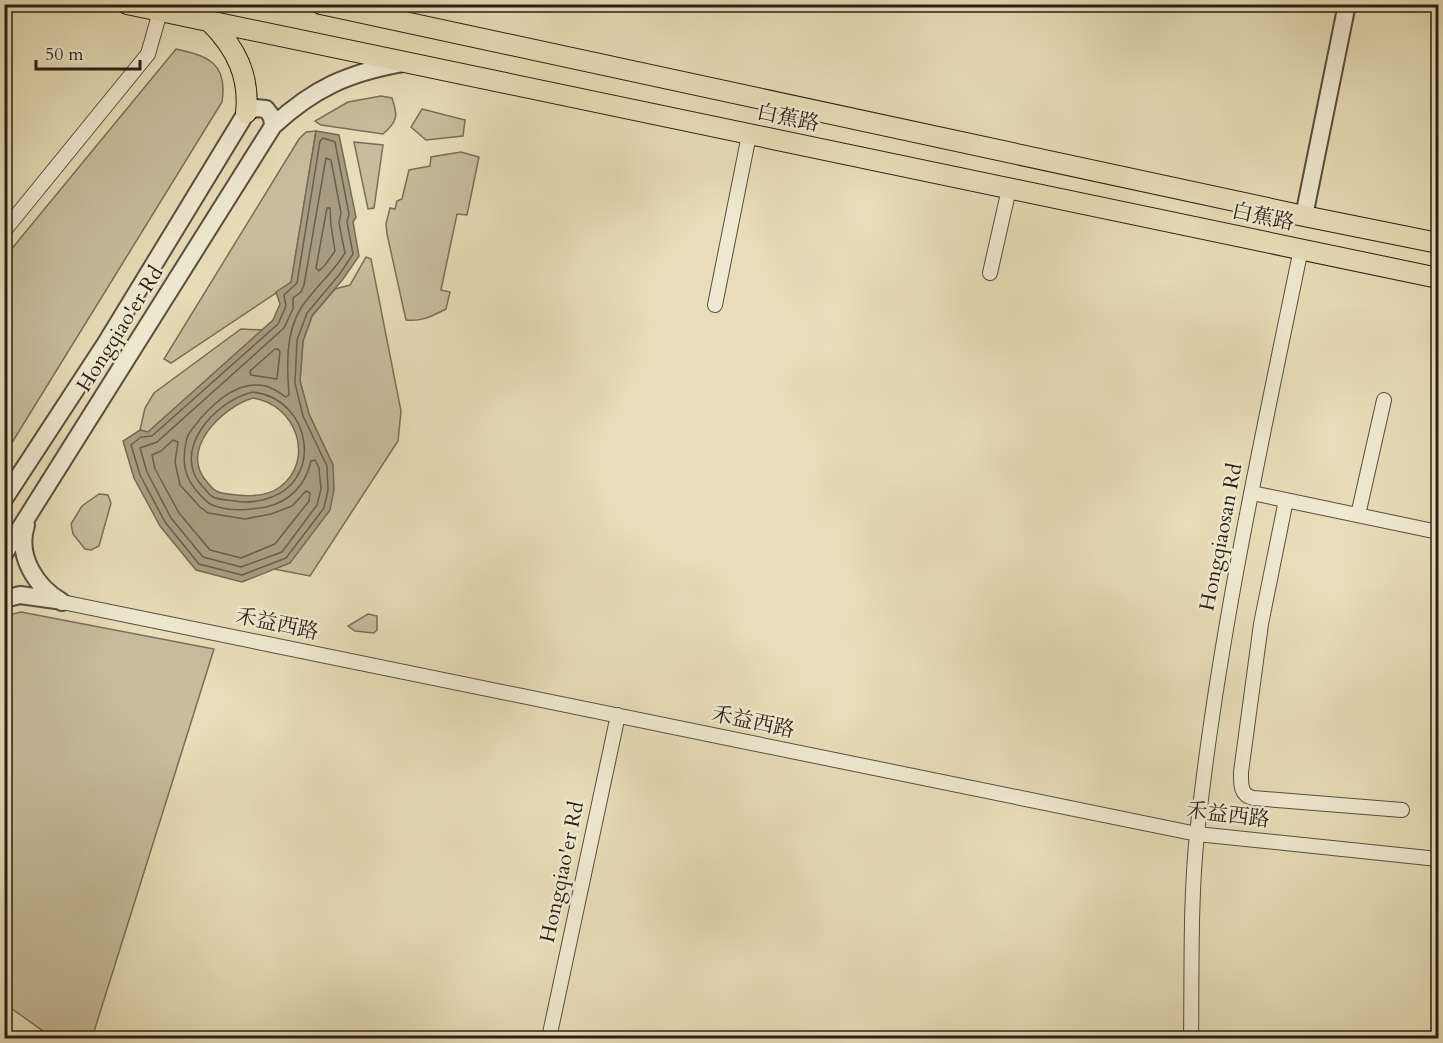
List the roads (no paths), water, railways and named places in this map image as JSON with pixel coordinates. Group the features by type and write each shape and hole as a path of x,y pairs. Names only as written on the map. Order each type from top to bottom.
{"main road":[{"name":"白蕉路","path":"127,4 1438,279"},
{"name":"白蕉路","path":"321,4 1438,243"},
{"path":"210,22 227,41 241,64 247,88 246,113"}],"street":[{"path":"1304,216 1347,4"},
{"path":"4,231 147,54 160,12"},
{"name":"Hongqiao'er Rd","path":"4,554 273,126 301,102 333,82 368,70 404,63"},
{"path":"246,113 255,108 266,109 272,117 273,126"},
{"name":"Hongqiao'er Rd","path":"4,499 106,343 246,113"},
{"path":"715,304 749,135"},
{"path":"990,273 1009,189"},
{"name":"Hongqiaosan Rd","path":"1185,1038 1188,888 1221,664 1301,249"},
{"path":"1358,515 1384,400"},
{"path":"1252,494 1438,532"},
{"path":"1286,500 1260,624 1241,772 1242,789 1246,796 1253,798 1402,810"},
{"path":"28,518 24,530 24,542 29,566 35,579 44,589 62,602"},
{"path":"4,599 20,595 62,602"},
{"name":"禾益西路","path":"62,602 1197,834 1438,859"},
{"name":"Hongqiao'er Rd","path":"549,1038 618,716"},
{"name":"Hongqiaosan Rd","path":"1191,1038 1193,889 1197,834"}],"water":[{"path":"316,131 339,135 356,217 353,222 359,256 312,316 303,341 300,381 309,414 333,465 334,490 330,510 290,563 242,582 196,570 160,526 134,478 123,441 140,430 148,432 273,320 280,304 276,292 291,282","holes":["253,398 268,402 290,422 296,435 299,449 297,463 291,476 274,491 259,495 236,495 216,491 200,471 198,457 200,444 207,432 217,420 241,403"]}]}
